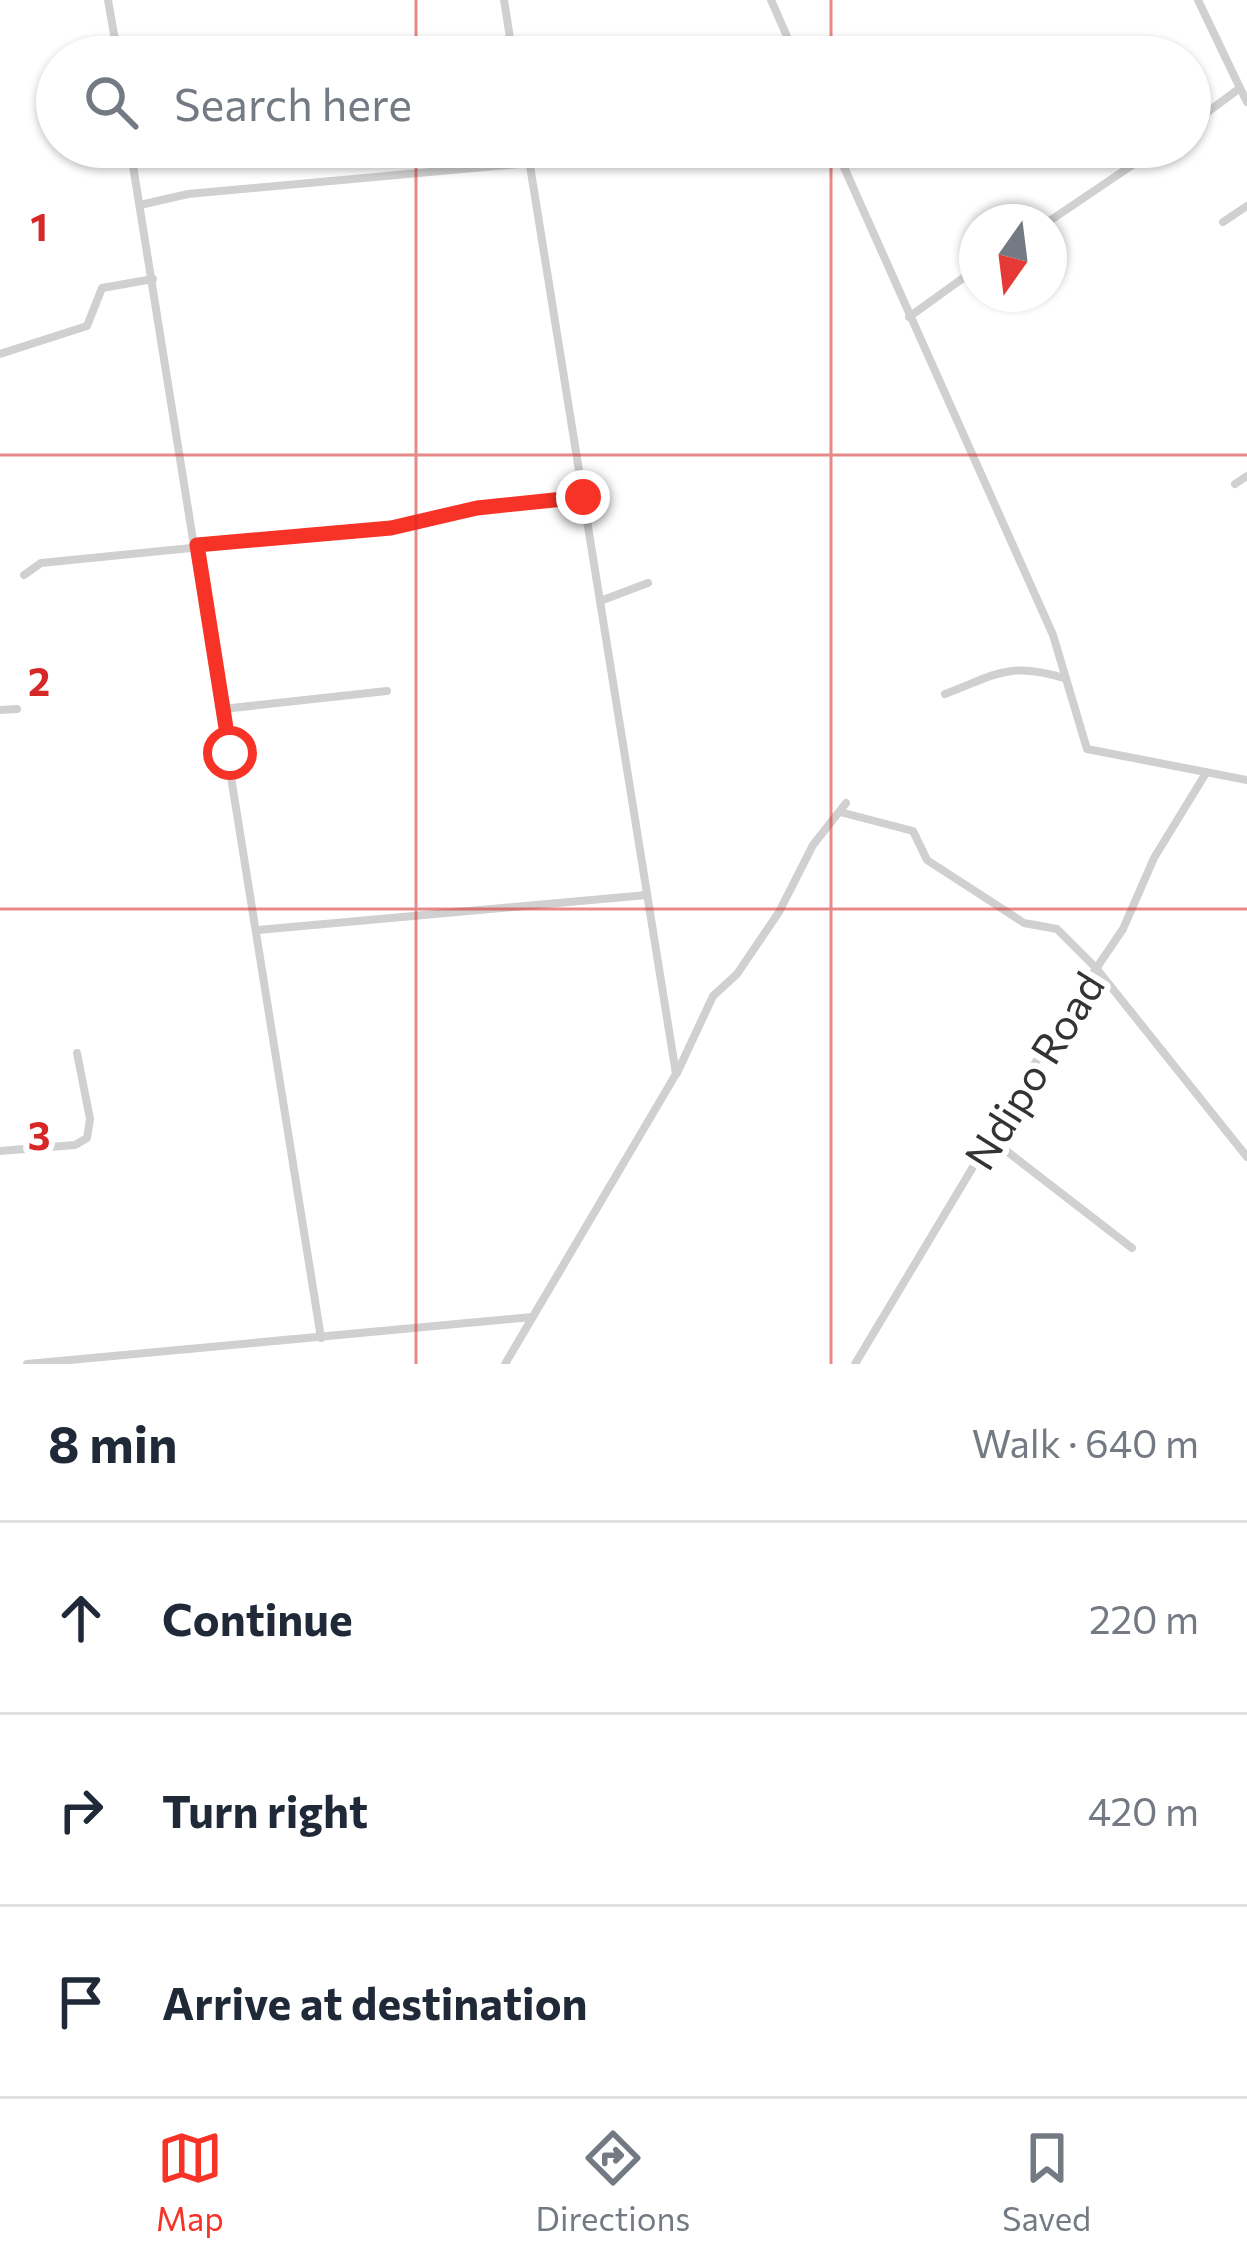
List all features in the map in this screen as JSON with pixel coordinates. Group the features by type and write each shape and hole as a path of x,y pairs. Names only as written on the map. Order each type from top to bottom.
{"street":[{"path":"108,0 114,36"},
{"path":"504,0 510,36"},
{"path":"771,0 787,36"},
{"path":"1198,0 1247,102"},
{"path":"1211,109 1240,88"},
{"path":"134,168 321,1338"},
{"path":"140,205 188,194 475,168"},
{"path":"531,168 676,1074"},
{"path":"845,168 1053,635 1089,751 1247,780"},
{"path":"1067,209 1129,168"},
{"path":"1223,222 1247,206"},
{"path":"0,354 87,326 102,288 153,279"},
{"path":"909,317 959,281"},
{"path":"1235,484 1247,476"},
{"path":"24,575 40,563 391,528 477,508 583,497"},
{"path":"600,601 648,583"},
{"path":"945,694 1007,669 1034,669 1065,679"},
{"path":"223,709 387,692"},
{"path":"0,710 16,709"},
{"name":"Ndipo Road","path":"855,1364 1096,968 1206,773"},
{"path":"505,1364 676,1074 713,996 737,974 779,913 813,845 843,807 913,831 927,860 1024,922 1057,929 1096,968 1247,1157"},
{"path":"258,930 647,895"},
{"path":"0,1151 75,1145 87,1138 90,1119 77,1053"},
{"path":"991,1139 1077,1200 1132,1248"},
{"path":"27,1364 534,1317"}],"route":[{"path":"230,753 197,545 358,531 376,525 391,528 477,508 583,497"}]}
